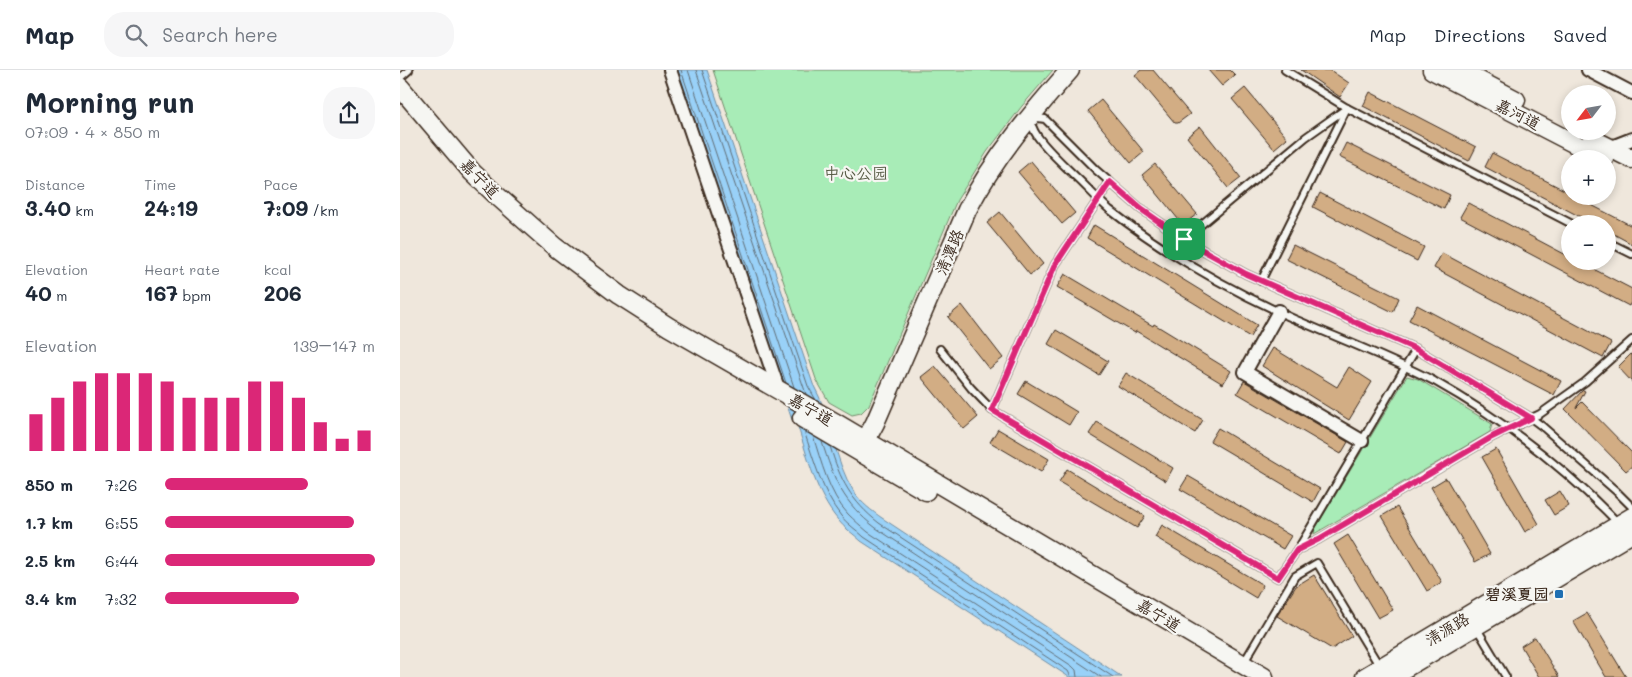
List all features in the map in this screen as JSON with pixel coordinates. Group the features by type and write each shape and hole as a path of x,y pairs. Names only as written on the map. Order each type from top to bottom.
{"main road":[{"name":"清潭路","path":"862,446 875,423 967,210 981,184 1014,138 1070,70"},
{"name":"嘉河道","path":"1432,70 1595,150"},
{"name":"嘉河道","path":"1459,70 1561,123"},
{"name":"嘉宁道","path":"400,87 472,172 555,247 598,280 781,399"},
{"name":"嘉宁道","path":"400,105 464,179 509,220 548,254 591,287 640,320 837,431 1243,671 1264,677"},
{"name":"嘉河道","path":"1587,140 1600,150"},
{"name":"嘉河道","path":"1616,157 1632,160"},
{"name":"嘉河道","path":"1616,162 1632,173"},
{"name":"清源路","path":"1379,674 1476,627 1629,529"},
{"name":"清源路","path":"1379,674 1629,529"}],"street":[{"path":"670,70 781,399"},
{"path":"1588,70 1632,93"},
{"path":"1616,150 1632,139"},
{"path":"1279,311 1245,372 1362,441"}],"lane":[{"path":"400,78 408,70"},
{"path":"1285,70 1347,108 1561,218"},
{"path":"1184,239 1306,137 1347,108"},
{"path":"1261,281 1347,108"},
{"path":"1629,529 1576,481 1509,428 1442,386 1406,367 1232,289 1168,252 1110,209 1053,155 1033,129 1031,117 1045,119 1110,182 1141,209 1184,239 1246,274 1416,349 1531,418 1609,484 1632,507"},
{"path":"992,410 1055,265 1110,182"},
{"path":"1616,246 1632,254"},
{"path":"1297,550 1319,539 1492,437 1540,414 1585,382 1632,340"},
{"path":"940,349 992,410 1278,578 1297,550 1416,349"},
{"path":"1243,671 1295,576 1318,563 1379,674"},
{"path":"1476,627 1506,677"}],"green space":[{"name":"中心公园","path":"713,70 1053,70 1022,106 987,152 957,200 869,405 861,413 852,415 829,402 816,379"},
{"path":"1407,376 1418,379 1492,424 1490,432 1314,534 1315,529"}],"water":[{"path":"676,70 707,70 813,384 824,411 841,466 854,492 882,518 1122,677 1069,677 861,541 840,523 830,510 818,487 798,427 792,420"}],"building":[{"path":"1141,70 1153,70 1190,114 1178,123 1175,123 1135,75"},
{"path":"1208,70 1230,70 1235,75 1222,86"},
{"path":"1301,70 1330,70 1349,83 1340,97"},
{"path":"1245,88 1287,138 1274,149 1232,99"},
{"path":"1370,92 1476,147 1469,161 1363,106"},
{"path":"1101,100 1144,152 1131,163 1088,111"},
{"path":"1200,126 1241,178 1228,188 1187,137"},
{"path":"1346,143 1450,195 1444,209 1339,157"},
{"path":"1492,153 1561,188 1561,205 1591,205 1611,215 1577,215 1485,167"},
{"path":"1031,161 1075,213 1062,224 1018,172"},
{"path":"1155,164 1197,214 1183,225 1142,175"},
{"path":"1320,193 1424,247 1417,261 1313,207"},
{"path":"1468,203 1561,252 1561,270 1595,270 1632,289 1632,300 1629,306 1460,217"},
{"path":"1000,212 1043,264 1030,275 987,223"},
{"path":"1616,218 1632,226 1632,244 1616,235"},
{"path":"1094,225 1257,325 1250,337 1087,238"},
{"path":"1293,245 1399,298 1393,312 1286,259"},
{"path":"1442,253 1611,343 1603,358 1434,268"},
{"path":"1065,274 1153,326 1154,324 1231,371 1223,384 1136,331 1135,333 1057,287"},
{"path":"962,305 1003,358 989,369 948,317"},
{"path":"1417,305 1561,381 1554,395 1409,320"},
{"path":"1056,330 1108,361 1099,375 1048,344"},
{"path":"1273,348 1337,387 1349,367 1372,382 1349,420 1262,366"},
{"path":"1632,353 1632,382 1618,367"},
{"path":"935,366 978,417 964,429 921,377"},
{"path":"1126,373 1203,420 1195,433 1118,386"},
{"path":"1026,381 1077,412 1069,425 1018,394"},
{"path":"1244,381 1348,442 1341,454 1237,393"},
{"path":"1583,390 1585,391 1576,408 1582,402 1632,453 1632,466 1626,471 1565,409"},
{"path":"1097,422 1173,468 1166,481 1089,434"},
{"path":"1218,428 1320,489 1313,502 1210,441"},
{"path":"998,429 1049,459 1041,472 990,442"},
{"path":"1496,449 1539,524 1525,532 1482,457"},
{"path":"1067,469 1145,516 1137,528 1059,482"},
{"path":"1188,476 1291,536 1283,549 1180,489"},
{"path":"1446,478 1490,554 1475,562 1431,487"},
{"path":"1560,491 1569,506 1554,515 1545,500"},
{"path":"1397,507 1442,582 1427,591 1382,516"},
{"path":"1162,525 1263,585 1256,598 1155,537"},
{"path":"1348,535 1393,610 1378,618 1334,544"},
{"path":"1314,575 1352,636 1332,649 1277,616 1296,586"},
{"path":"1587,613 1626,677 1606,677 1573,621"},
{"path":"1535,637 1559,677 1539,677 1521,646"}],"place":[{"name":"碧溪夏园","path":"1559,594"}],"route":[{"path":"1110,182 1141,209 1184,239 1246,274 1416,349 1531,418 1492,437 1319,539 1297,550 1278,578 992,410 1055,265 1110,182"}]}
